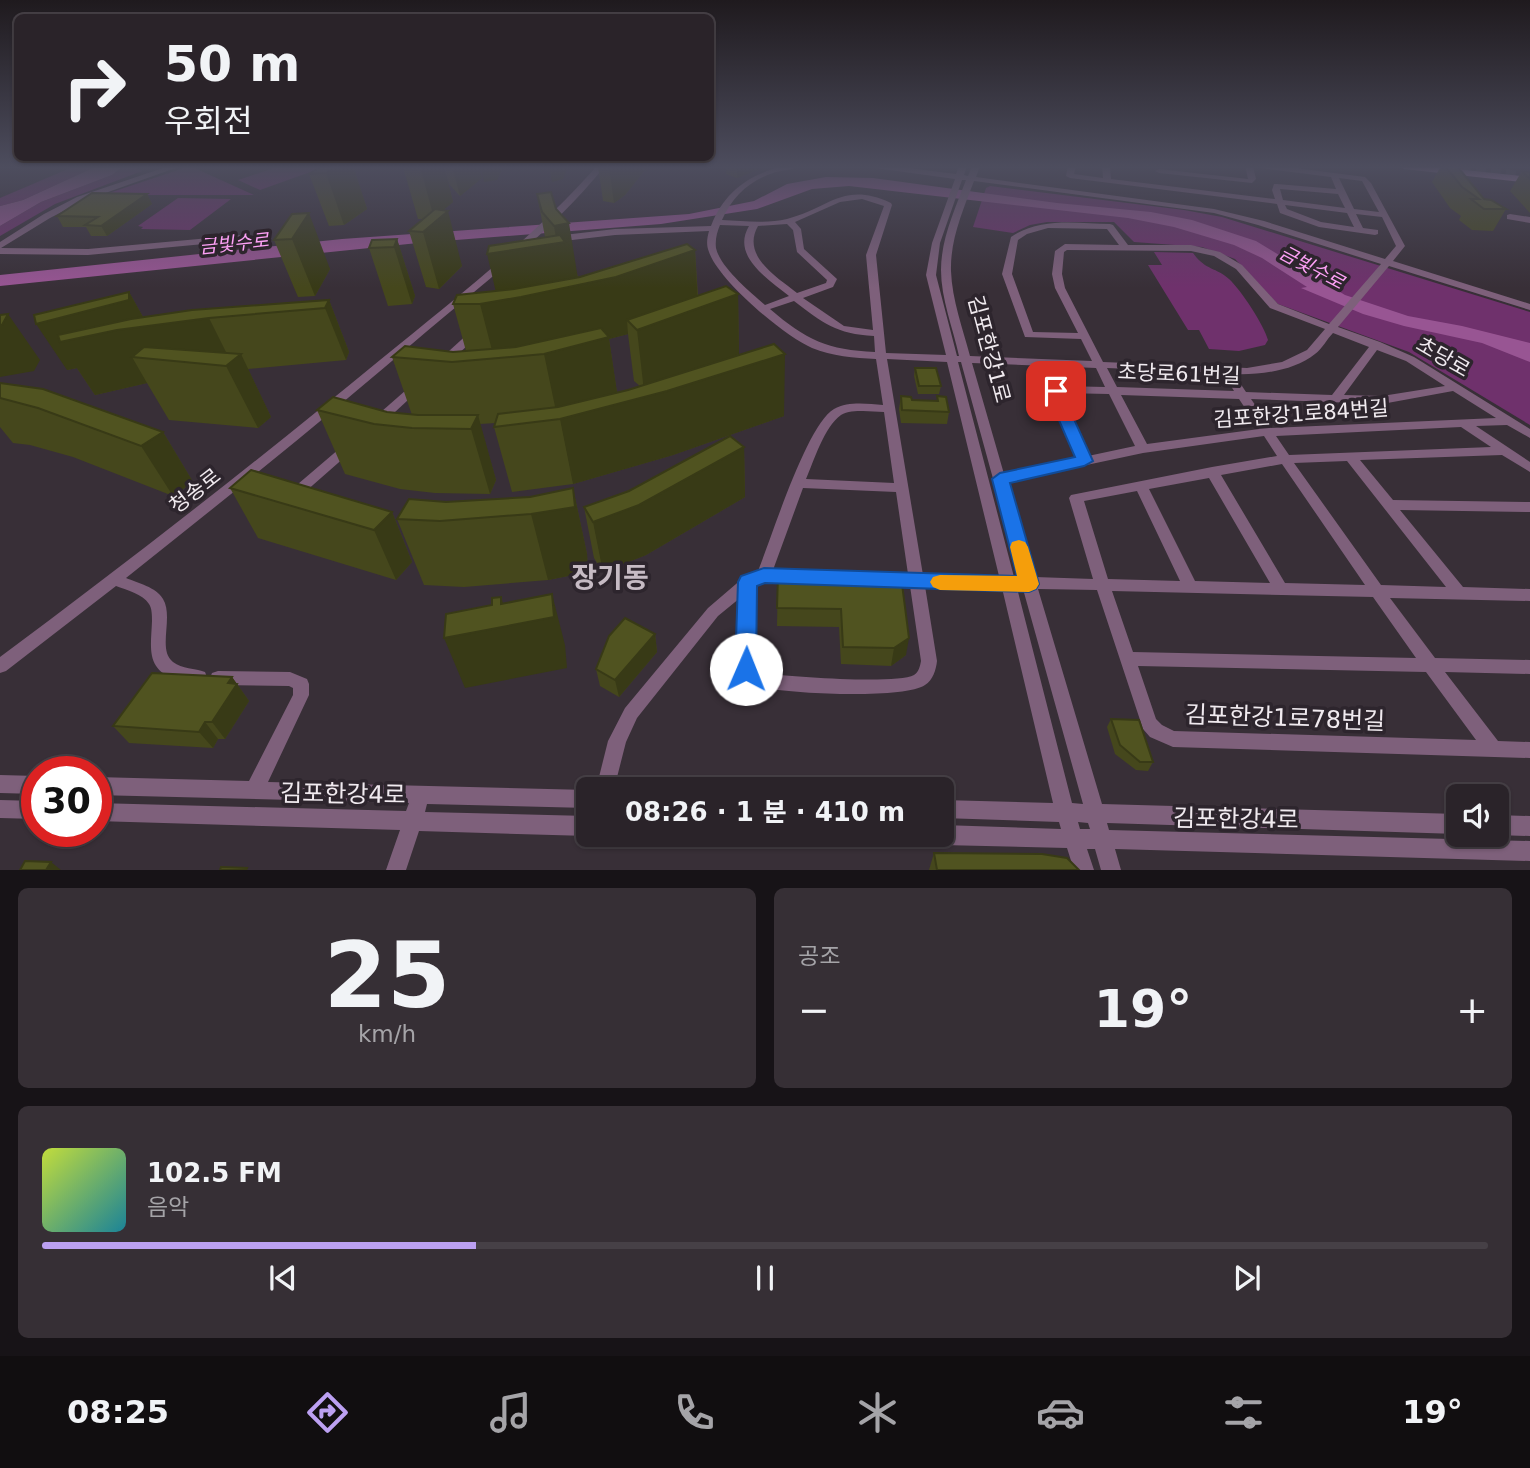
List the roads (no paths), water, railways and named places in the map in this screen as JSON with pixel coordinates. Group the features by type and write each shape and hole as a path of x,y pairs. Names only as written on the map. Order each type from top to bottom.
{"street":[{"path":"0,248 65,207"},
{"name":"청송로","path":"0,663 259,477 446,315 563,207"},
{"path":"724,207 716,224 712,247 718,261 798,337 818,347 846,354 881,356 1226,370 1265,369 1295,362 1311,352 1341,314 1400,250 1401,242 1379,207"},
{"path":"526,241 610,232 789,221 819,207"},
{"path":"748,582 748,675 760,681 861,685 908,684 923,678 927,673 929,661 881,356 871,255 887,207"},
{"name":"김포한강1로","path":"954,207 931,267 1000,479 1111,870"},
{"path":"1184,207 1246,219 1530,304"},
{"path":"1282,207 1287,214 1325,225 1375,232"},
{"path":"1320,207 1383,215"},
{"path":"1347,207 1360,230"},
{"path":"1510,217 1530,220"},
{"path":"765,308 826,288 832,279 800,250 797,229 789,221"},
{"path":"754,225 748,236 751,254 763,269 841,328 879,333"},
{"path":"1125,247 1114,229 1100,225 1048,225 1024,232 1014,239 1007,274 1029,335 1084,336 1143,449"},
{"path":"0,248 92,251 243,239"},
{"name":"초당로","path":"1084,336 1057,281 1060,251 1065,247 1077,245 1191,248 1217,254 1235,264 1274,306 1410,359 1530,434"},
{"path":"259,477 300,489 486,323"},
{"path":"1335,398 1376,344"},
{"name":"김포한강1로","path":"959,358 1009,584 1065,811 1084,870"},
{"path":"1226,370 1375,591 1493,749"},
{"name":"초당로61번길","path":"1084,461 1055,395 1061,388 1395,400 1457,387"},
{"path":"764,575 798,483 833,415 850,409 890,409"},
{"path":"1463,424 1509,421"},
{"path":"1463,424 1530,468"},
{"name":"김포한강1로84번길","path":"1000,479 1143,449 1267,432 1463,424"},
{"name":"김포한강1로78번길","path":"1505,451 1285,459 1076,498 1149,723 1156,731 1173,739 1530,750"},
{"path":"1350,456 1459,593"},
{"path":"1212,471 1281,589"},
{"path":"798,483 902,488"},
{"path":"1141,485 1190,586"},
{"path":"1389,505 1530,507"},
{"path":"608,777 617,741 631,713 713,612 748,582 764,575 806,577"},
{"name":"김포한강4로","path":"114,579 145,592 158,601 158,654 178,673 200,677 290,679 301,684 301,695 254,790"},
{"path":"848,579 1530,595"},
{"path":"1128,659 1530,667"},
{"path":"0,784 21,785"},
{"name":"김포한강4로","path":"112,786 576,799"},
{"path":"396,870 421,796"},
{"path":"0,809 21,810"},
{"name":"김포한강4로","path":"954,809 1446,824"},
{"name":"김포한강4로","path":"112,812 576,826"},
{"path":"1509,825 1530,826"},
{"name":"김포한강4로","path":"954,835 1530,851"}],"district":[{"name":"장기동","path":"610,577"}],"water label":[{"name":"금빛수로","path":"234,243"},
{"name":"금빛수로","path":"1312,267"}]}
